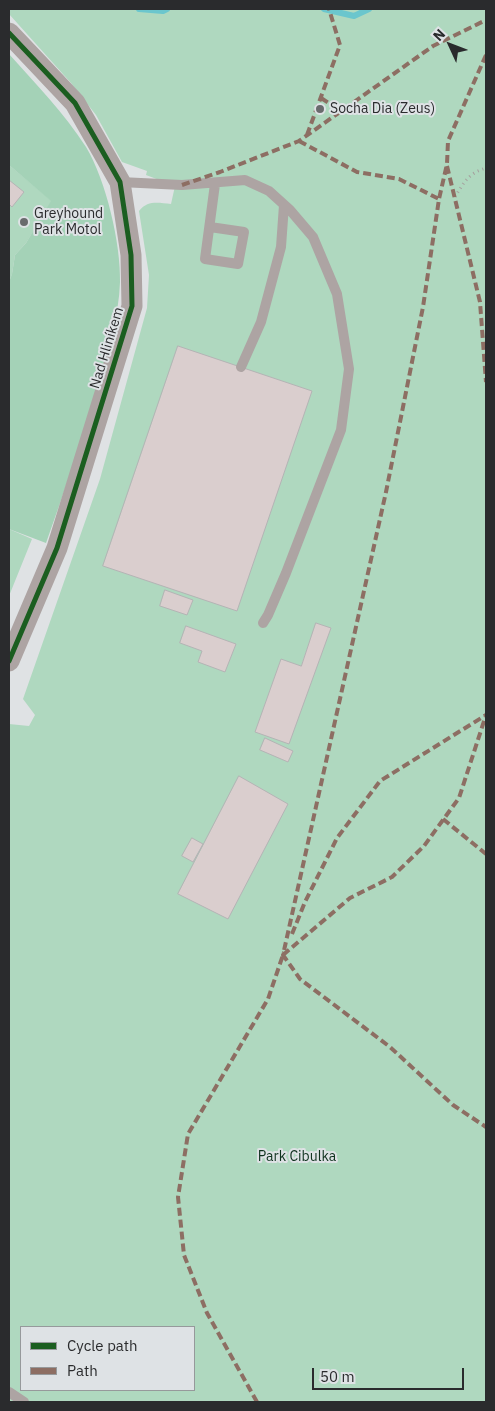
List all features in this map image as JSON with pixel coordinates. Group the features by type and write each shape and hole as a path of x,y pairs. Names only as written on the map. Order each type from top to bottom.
{"street":[{"name":"Nad Hliníkem","path":"9,33 75,104 120,182 131,254 132,306 57,548 9,661"}],"lane":[{"path":"120,182 182,185 215,184 245,180 269,191 313,237 337,294 349,369 341,430 286,573 268,616 263,622"},
{"path":"210,227 244,232 238,264 205,259 215,184"},
{"path":"241,367 261,322 281,247 284,205"},
{"path":"9,1392 24,1402"}],"path":[{"path":"455,197 467,178 486,168"}],"green space":[{"name":"Park Cibulka","path":"9,9 486,9 486,1402 9,1402 9,724 29,726 35,715 23,699 100,479 147,308 149,275 139,211 142,207 150,204 171,204 175,186 146,175 147,171 122,162 96,115 71,83 9,14"},
{"path":"9,54 49,99 86,147 106,194 115,231 120,267 118,307 109,345 93,402 46,543 9,529 9,282 15,255 26,243 51,201 9,165"},
{"name":"Greyhound Park Motol","path":"9,165 52,201 26,243 15,255 9,282"},
{"path":"9,529 32,539 9,596"}],"building":[{"path":"9,180 24,192 12,207 9,204"},
{"path":"178,346 312,391 237,611 103,566"},
{"path":"165,590 193,600 187,615 160,606"},
{"path":"316,623 331,628 289,744 255,732 281,659 301,666"},
{"path":"186,626 236,644 225,672 198,662 202,651 180,643"},
{"path":"265,738 293,751 288,762 260,750"},
{"path":"239,776 288,804 228,919 178,894"},
{"path":"192,838 203,844 193,862 182,856"}],"waterway":[{"path":"139,9 163,11 167,9"},
{"path":"324,9 354,16 369,9"}],"marked path":[{"path":"307,135 340,45 329,9"},
{"path":"182,185 299,141 433,46 486,20"},
{"path":"486,55 448,141 447,164 439,199 423,307 386,492 283,955 300,979 390,1047 453,1105 486,1127"},
{"path":"321,98 341,111"},
{"path":"299,141 357,172 399,179 439,199"},
{"path":"447,166 480,302 486,382"},
{"path":"292,934 305,902 337,838 380,781 486,715"},
{"path":"283,955 350,898 392,877 424,846 459,798 486,715"},
{"path":"443,819 486,854"},
{"path":"257,1402 207,1313 184,1255 178,1197 188,1134 268,999 284,952"}],"cycle path":[{"path":"9,33 75,103 120,182 131,255 132,306 57,548 9,661"}],"place":[{"name":"Socha Dia (Zeus)","path":"320,109"},
{"name":"Greyhound Park Motol","path":"24,222"}]}
